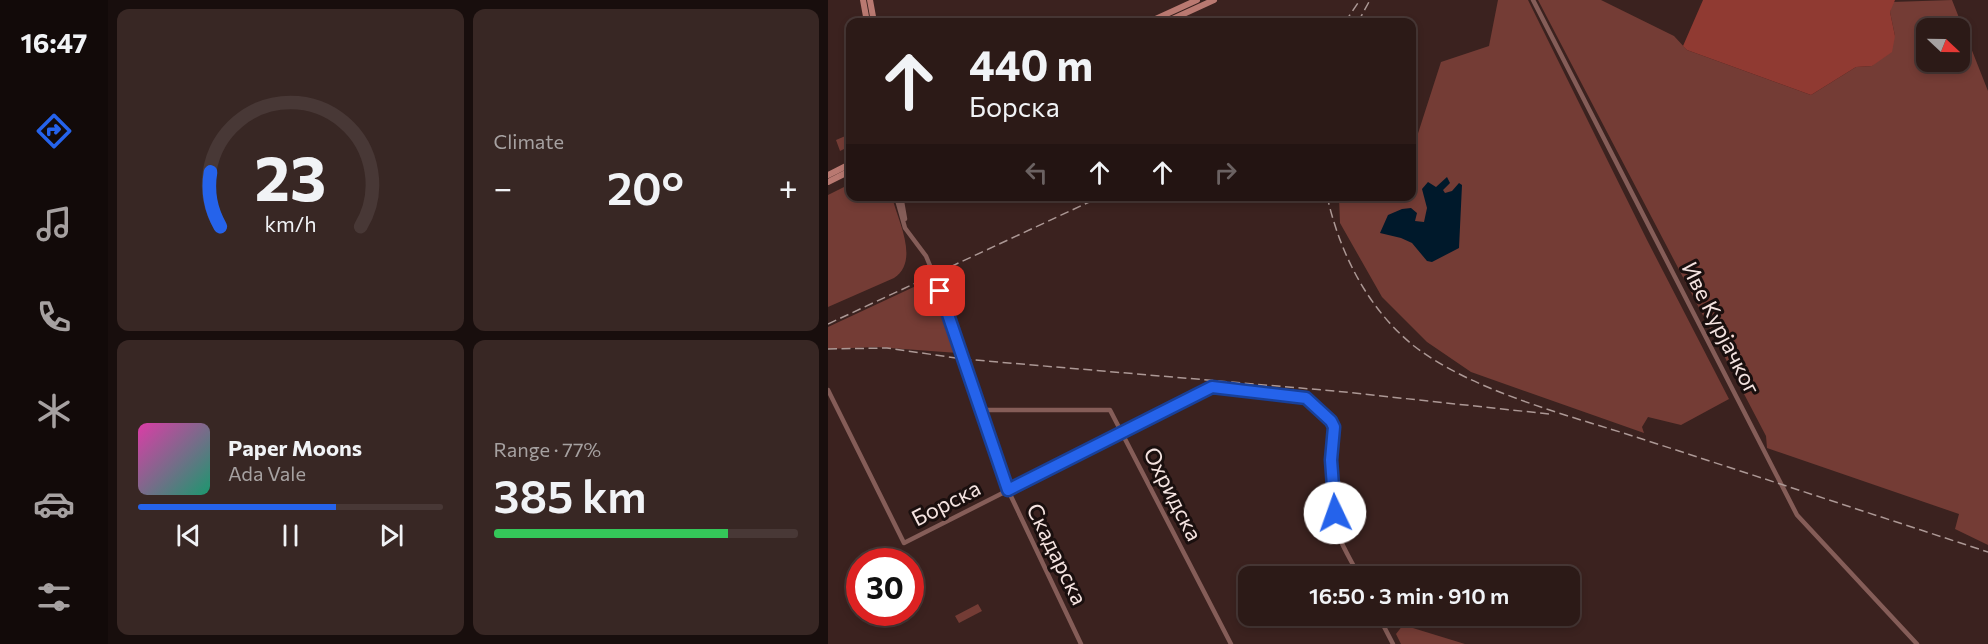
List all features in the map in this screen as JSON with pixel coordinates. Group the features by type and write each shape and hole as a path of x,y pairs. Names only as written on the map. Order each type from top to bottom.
{"main road":[{"path":"863,0 866,18"},
{"path":"870,0 873,18"},
{"path":"1158,18 1197,0"},
{"path":"1175,18 1214,0"},
{"path":"828,175 846,166"},
{"path":"828,182 846,173"}],"street":[{"name":"Иве Курјачког","path":"1533,0 1797,515 1917,644"},
{"path":"897,201 905,228"},
{"path":"902,201 905,228"},
{"name":"Скадарска","path":"905,228 919,244 934,275 1008,490 1082,644"},
{"name":"Борска","path":"828,390 904,543 1212,387 1306,398 1334,427 1331,460 1338,534 1354,566"},
{"name":"Охридска","path":"981,410 1106,410 1114,415 1231,644"},
{"path":"1383,626 1392,644"}],"shaded area":[{"path":"1498,0 1528,0 1729,399 1681,425 1648,417 1642,427 1644,433 1471,372 1427,342 1382,297 1340,223 1339,201 1416,201 1416,140 1441,62 1489,46"},
{"path":"1538,0 1601,0 1674,36 1687,50 1811,95 1856,67 1872,66 1895,36 1890,12 1892,2 1952,0 1959,18 1916,18 1916,72 1970,72 1970,46 1988,91 1988,545 1955,529 1959,514 1767,448 1766,436"},
{"path":"1703,0 1895,0 1890,12 1895,36 1892,52 1872,66 1856,67 1811,95 1687,50 1683,46"},
{"path":"846,136 846,148 840,151 836,140"},
{"path":"846,186 846,201 893,201 905,240 906,262 902,271 894,278 828,307 828,195"},
{"path":"933,278 958,353 876,347 828,349 828,327"},
{"path":"978,604 982,611 959,623 955,616"},
{"path":"1402,626 1406,626 1465,644 1401,644 1396,634"}],"water":[{"path":"1447,177 1450,183 1443,190 1445,193 1452,191 1459,183 1462,185 1459,248 1432,262 1427,261 1412,243 1380,233 1388,215 1402,209 1411,208 1417,213 1415,221 1424,222 1427,208 1422,189 1428,182 1436,187"}],"railway":[{"path":"1348,18 1360,0"},
{"path":"1360,18 1370,0"},
{"path":"828,324 1091,201"},
{"path":"1328,201 1348,259 1358,279 1383,315 1414,346 1464,377 1522,401 1988,552"},
{"path":"828,349 887,348 963,359 1335,391 1549,414"}],"route":[{"path":"940,291 1008,490 1212,387 1306,398 1331,421 1334,427 1331,460 1335,513"}]}
